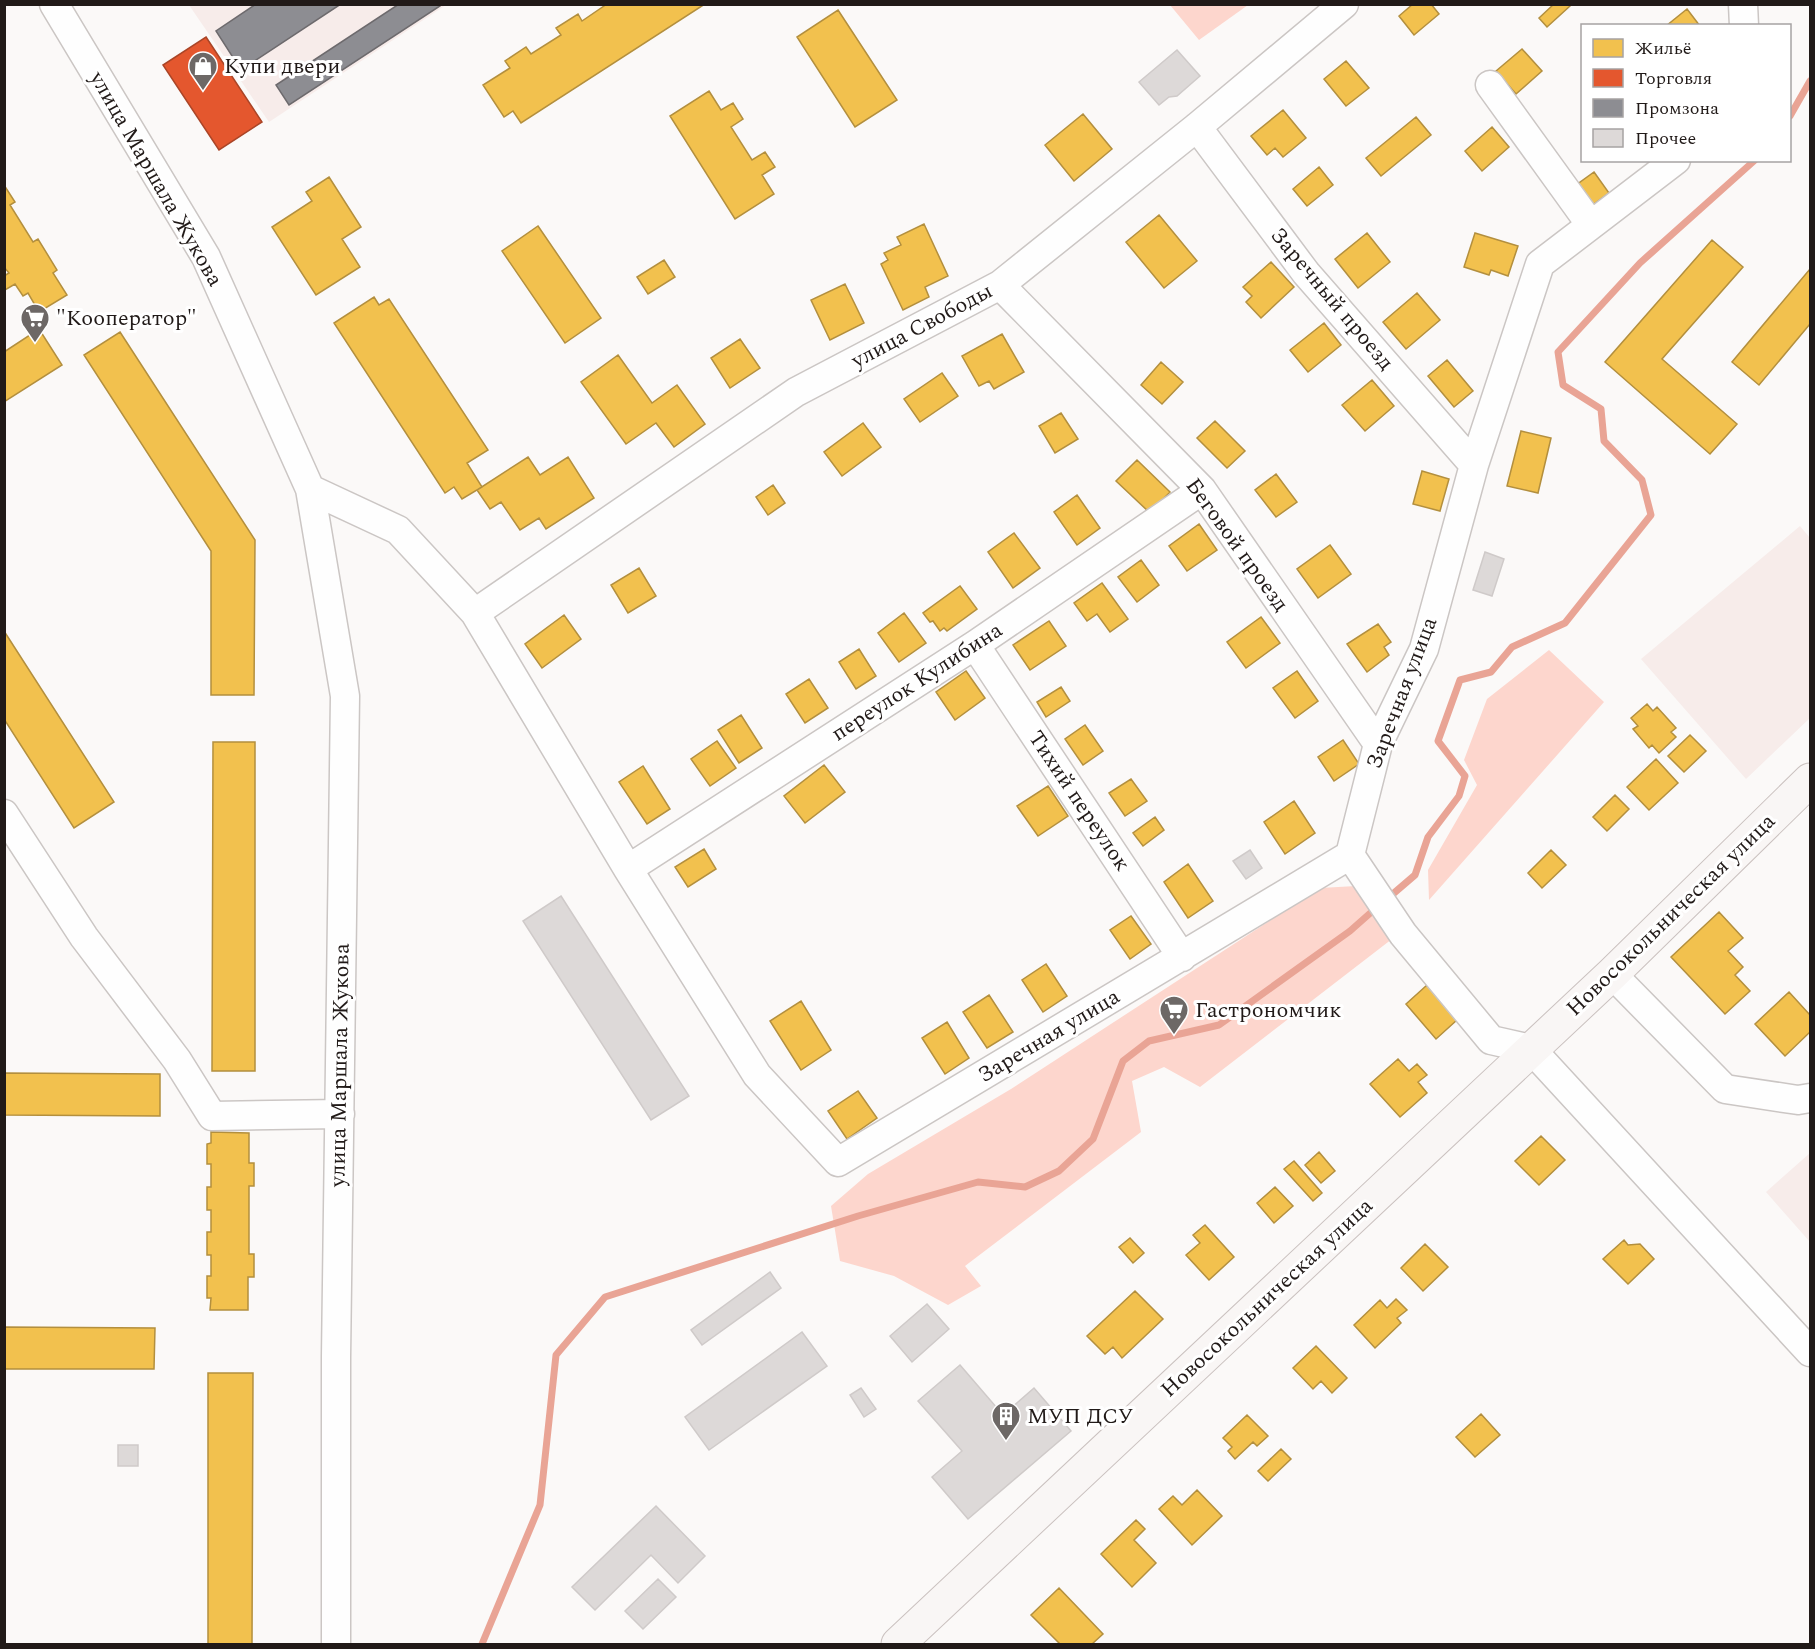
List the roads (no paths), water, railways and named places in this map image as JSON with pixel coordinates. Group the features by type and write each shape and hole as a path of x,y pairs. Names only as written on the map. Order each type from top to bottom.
{"main road":[{"name":"Новосокольническая улица","path":"898,1644 1612,974 1810,780"}],"street":[{"name":"улица Маршала Жукова","path":"54,4 207,257 310,489 345,696 336,1357 336,1644"},
{"name":"улица Свободы","path":"475,613 796,392 1000,285 1197,127 1344,4"},
{"path":"1743,4 1744,24"},
{"path":"1490,85 1591,225"},
{"name":"Заречный проезд","path":"1197,127 1306,273 1474,465"},
{"name":"Заречная улица","path":"628,868 757,1075 838,1162 1350,855 1378,744 1424,649 1474,465 1540,264 1673,162"},
{"name":"Беговой проезд","path":"1000,285 1202,490 1378,744"},
{"path":"310,489 398,530 475,613 628,868"},
{"name":"переулок Кулибина","path":"628,868 975,645 1202,490"},
{"name":"Тихий переулок","path":"975,645 1182,957"},
{"path":"4,814 84,937 177,1060 212,1116 339,1114"},
{"path":"1350,855 1403,934 1491,1040 1531,1049 1810,1352"},
{"path":"1612,974 1725,1089 1798,1100 1810,1098"}],"waterway":[{"path":"1791,114 1810,81"},
{"path":"1387,899 1415,875 1428,837 1459,796 1465,776 1438,741 1460,680 1491,672 1512,647 1565,623 1651,515 1642,480 1604,441 1601,409 1563,385 1558,352 1640,263 1753,162"},
{"path":"482,1644 540,1505 556,1355 605,1297 858,1216 978,1182 1025,1187 1059,1171 1093,1139 1123,1061 1149,1041 1219,1025 1350,931 1376,908"}],"place":[{"name":"Купи двери","path":"203,92"},
{"name":"\"Кооператор\"","path":"35,344"},
{"name":"Гастрономчик","path":"1174,1036"},
{"name":"МУП ДСУ","path":"1006,1442"}]}
